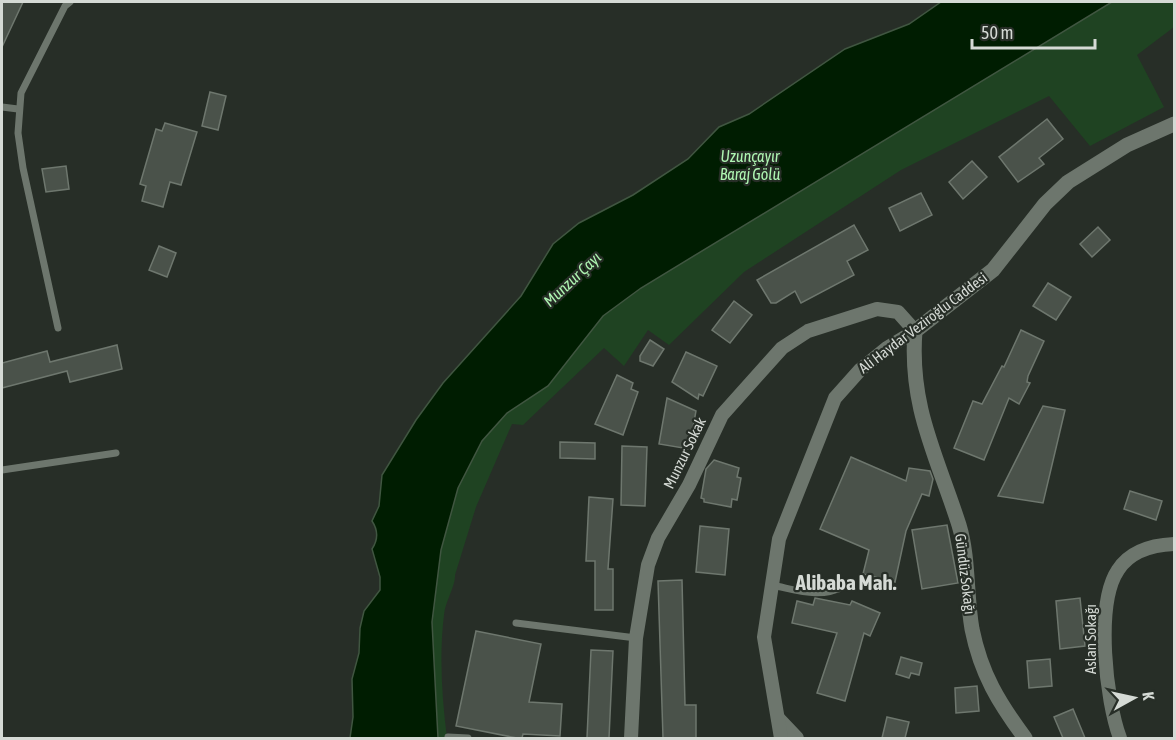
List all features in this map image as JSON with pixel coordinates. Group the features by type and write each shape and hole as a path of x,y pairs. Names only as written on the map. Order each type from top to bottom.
{"main road":[{"name":"Ali Haydar Veziroğlu Caddesi","path":"915,331 993,270 1045,204 1068,182 1127,145 1174,124"},
{"name":"Gündüz Sokağı","path":"915,331 913,357 917,402 959,528 972,630 990,688 1025,738"}],"street":[{"name":"Munzur Sokak","path":"631,738 636,639 643,588 658,538 689,484 722,415 775,356 808,331 877,309 898,312 915,331"},
{"name":"Ali Haydar Veziroğlu Caddesi","path":"781,738 764,637 779,539 835,398 861,370 887,348 915,331"},
{"name":"Aslan Sokağı","path":"1120,738 1107,692 1108,590 1118,568 1137,552 1160,545 1174,544"},
{"path":"778,718 797,738"}],"lane":[{"path":"58,327 23,168 18,109 21,93 64,6 70,2"},
{"path":"2,107 18,109"},
{"path":"2,470 116,453"},
{"path":"771,585 817,594 827,594 845,586"},
{"path":"516,623 636,639"},
{"path":"448,737 468,738"}],"shaded area":[{"path":"1112,2 1174,2 1174,27 1137,55 1164,107 1090,146 1049,96 901,170 744,272 669,345 648,330 624,366 604,348 523,425 512,424 476,507 445,610 441,661 447,738 438,738 432,622 441,550 458,488 482,441 507,413 548,386 603,316 641,288"}],"water":[{"name":"Uzunçayır Baraj Gölü","path":"941,2 1112,2 641,288 603,316 548,386 507,413 482,441 458,488 441,550 432,622 438,738 350,738 353,717 352,679 359,653 360,628 364,611 380,590 380,577 372,549 376,535 372,521 379,506 382,475 416,420 443,383 521,296 553,244 579,223 633,195 688,159 719,127 749,114 845,49 909,24"}],"building":[{"path":"2,2 23,2 2,47"},
{"path":"210,92 226,96 218,130 202,126"},
{"path":"1047,119 1063,139 1039,158 1044,164 1018,182 999,157"},
{"path":"165,123 197,132 181,185 170,182 163,207 142,201 146,186 140,184 156,129 162,131"},
{"path":"972,161 987,177 963,199 949,182"},
{"path":"66,166 69,189 46,192 42,169"},
{"path":"921,193 932,215 900,231 889,208"},
{"path":"854,225 868,250 847,261 854,275 801,303 795,291 776,303 771,303 757,280"},
{"path":"1098,227 1110,240 1092,257 1080,244"},
{"path":"159,246 176,253 167,277 149,270"},
{"path":"1048,283 1071,297 1056,320 1033,306"},
{"path":"734,301 752,315 730,343 712,330"},
{"path":"1021,330 1044,341 1028,376 1027,382 1030,383 1019,404 1009,398 984,460 954,448 973,401 982,404 1002,366 1004,367"},
{"path":"650,340 664,349 653,366 640,361 640,356"},
{"path":"117,345 122,369 70,382 67,371 2,388 2,363 47,351 50,362"},
{"path":"686,352 717,366 703,396 699,394 698,399 672,382"},
{"path":"617,375 633,383 631,389 638,392 623,435 595,424"},
{"path":"667,398 696,411 689,449 659,444"},
{"path":"1043,406 1065,410 1043,503 998,496"},
{"path":"560,442 595,443 595,459 560,458"},
{"path":"622,446 647,447 645,506 621,505"},
{"path":"851,457 906,481 909,468 930,471 933,479 929,496 922,494 906,531 895,582 863,574 869,550 820,529"},
{"path":"714,460 739,468 737,477 741,478 737,500 732,499 731,507 704,502 701,498 706,469"},
{"path":"1130,491 1162,501 1156,520 1124,509"},
{"path":"589,497 613,499 608,569 613,569 613,610 595,610 595,561 586,561"},
{"path":"947,525 958,583 922,589 912,530"},
{"path":"700,526 729,529 725,575 696,572"},
{"path":"682,580 685,705 696,705 696,738 663,738 658,581"},
{"path":"815,598 850,605 852,601 880,613 870,636 864,633 845,701 817,693 837,633 792,623 797,601 813,605"},
{"path":"1080,598 1085,646 1060,649 1056,601"},
{"path":"476,631 541,644 529,702 562,704 560,736 523,734 522,738 517,738 456,726"},
{"path":"591,650 613,651 609,738 587,738"},
{"path":"901,657 922,663 919,675 911,673 909,678 896,674"},
{"path":"1050,659 1052,686 1029,688 1027,661"},
{"path":"977,686 979,711 956,713 955,688"},
{"path":"1073,709 1085,738 1063,738 1054,717"},
{"path":"887,717 909,722 905,738 882,738"}],"district":[{"name":"Alibaba Mah.","path":"846,583"}],"water label":[{"name":"Munzur Çayı","path":"572,279"}]}
